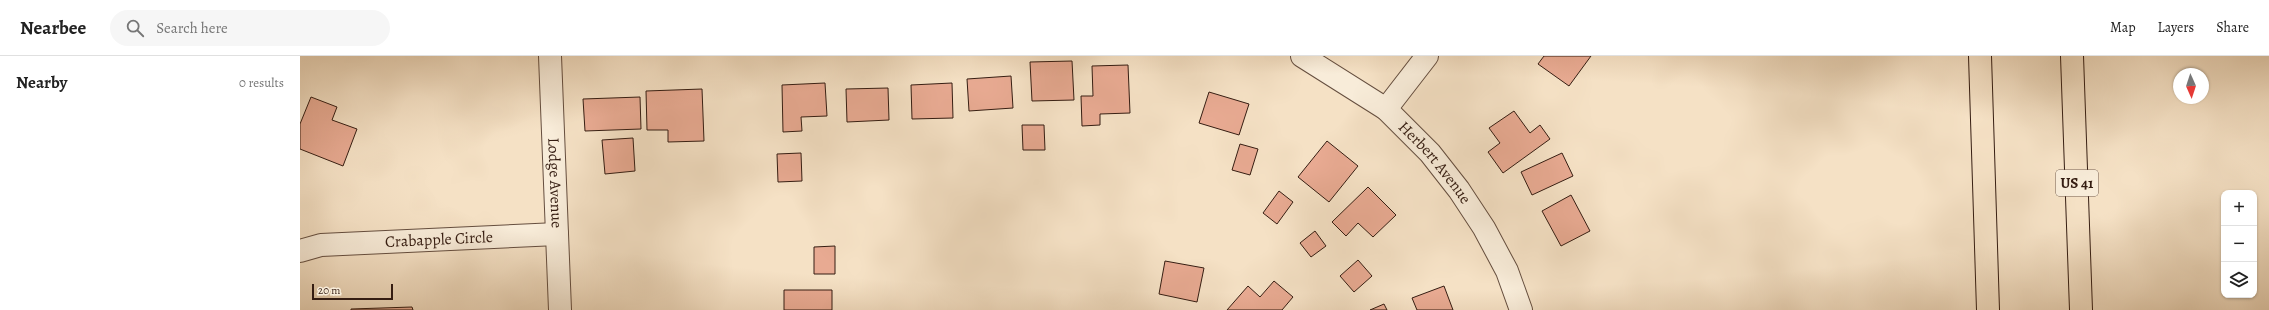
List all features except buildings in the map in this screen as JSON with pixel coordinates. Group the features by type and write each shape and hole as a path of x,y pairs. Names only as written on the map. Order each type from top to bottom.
{"highway":[{"path":"1979,56 1988,310"},
{"name":"US 41","path":"2072,56 2081,310"}],"street":[{"name":"Lodge Avenue","path":"550,56 560,310"},
{"name":"Herbert Avenue","path":"1302,56 1386,109 1430,153 1459,190 1484,228 1507,270 1521,310"},
{"path":"1386,109 1427,56"},
{"name":"Crabapple Circle","path":"300,251 321,245 557,234"},
{"name":"Crabapple Circle","path":"300,237 321,245"}]}
